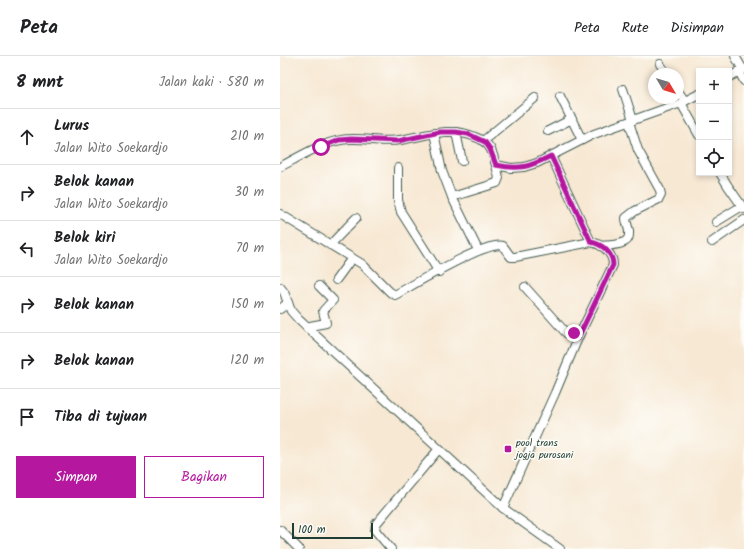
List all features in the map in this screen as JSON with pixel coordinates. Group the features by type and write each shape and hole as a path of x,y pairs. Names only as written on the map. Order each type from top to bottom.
{"street":[{"path":"734,56 742,70 744,81"},
{"path":"660,64 663,68"},
{"path":"732,75 742,70"},
{"path":"601,246 625,242 630,235 626,218 635,211 659,199 661,195 660,190 638,150 623,89"},
{"path":"560,96 582,140"},
{"path":"684,102 696,96"},
{"path":"483,141 535,98"},
{"path":"496,165 511,168 524,167 537,163 594,134 678,104"},
{"path":"684,104 696,129"},
{"path":"548,131 572,119"},
{"path":"456,132 462,160"},
{"path":"280,167 302,155 339,140 352,139 398,141 434,133 456,132 468,134 483,141 490,149 499,178 497,183 452,197"},
{"path":"434,133 442,171 452,197 478,250"},
{"path":"551,156 591,242"},
{"path":"398,168 398,200 401,212 439,272"},
{"path":"716,222 743,207 722,176"},
{"path":"280,214 362,264 394,295 478,250 501,245 511,257 515,257 591,242 598,243 611,255 613,265 578,338 503,508"},
{"path":"330,245 356,218"},
{"path":"712,242 744,220"},
{"path":"336,280 352,258"},
{"path":"309,329 310,326 326,323 323,311 333,300 319,286"},
{"path":"280,287 284,292 294,315 325,345 503,508 560,549"},
{"path":"525,287 566,333 572,332 578,338"},
{"path":"280,309 288,303"},
{"path":"391,549 375,530 376,524 438,450"},
{"path":"280,530 299,549"}],"place":[{"name":"pool trans jogja purosani","path":"508,449"}],"route":[{"path":"321,147 339,140 352,139 398,141 440,132 456,132 468,134 485,142 490,149 496,165 511,168 524,167 537,163 551,156 591,242 598,243 611,255 613,259 613,265 578,338 574,333"}]}
